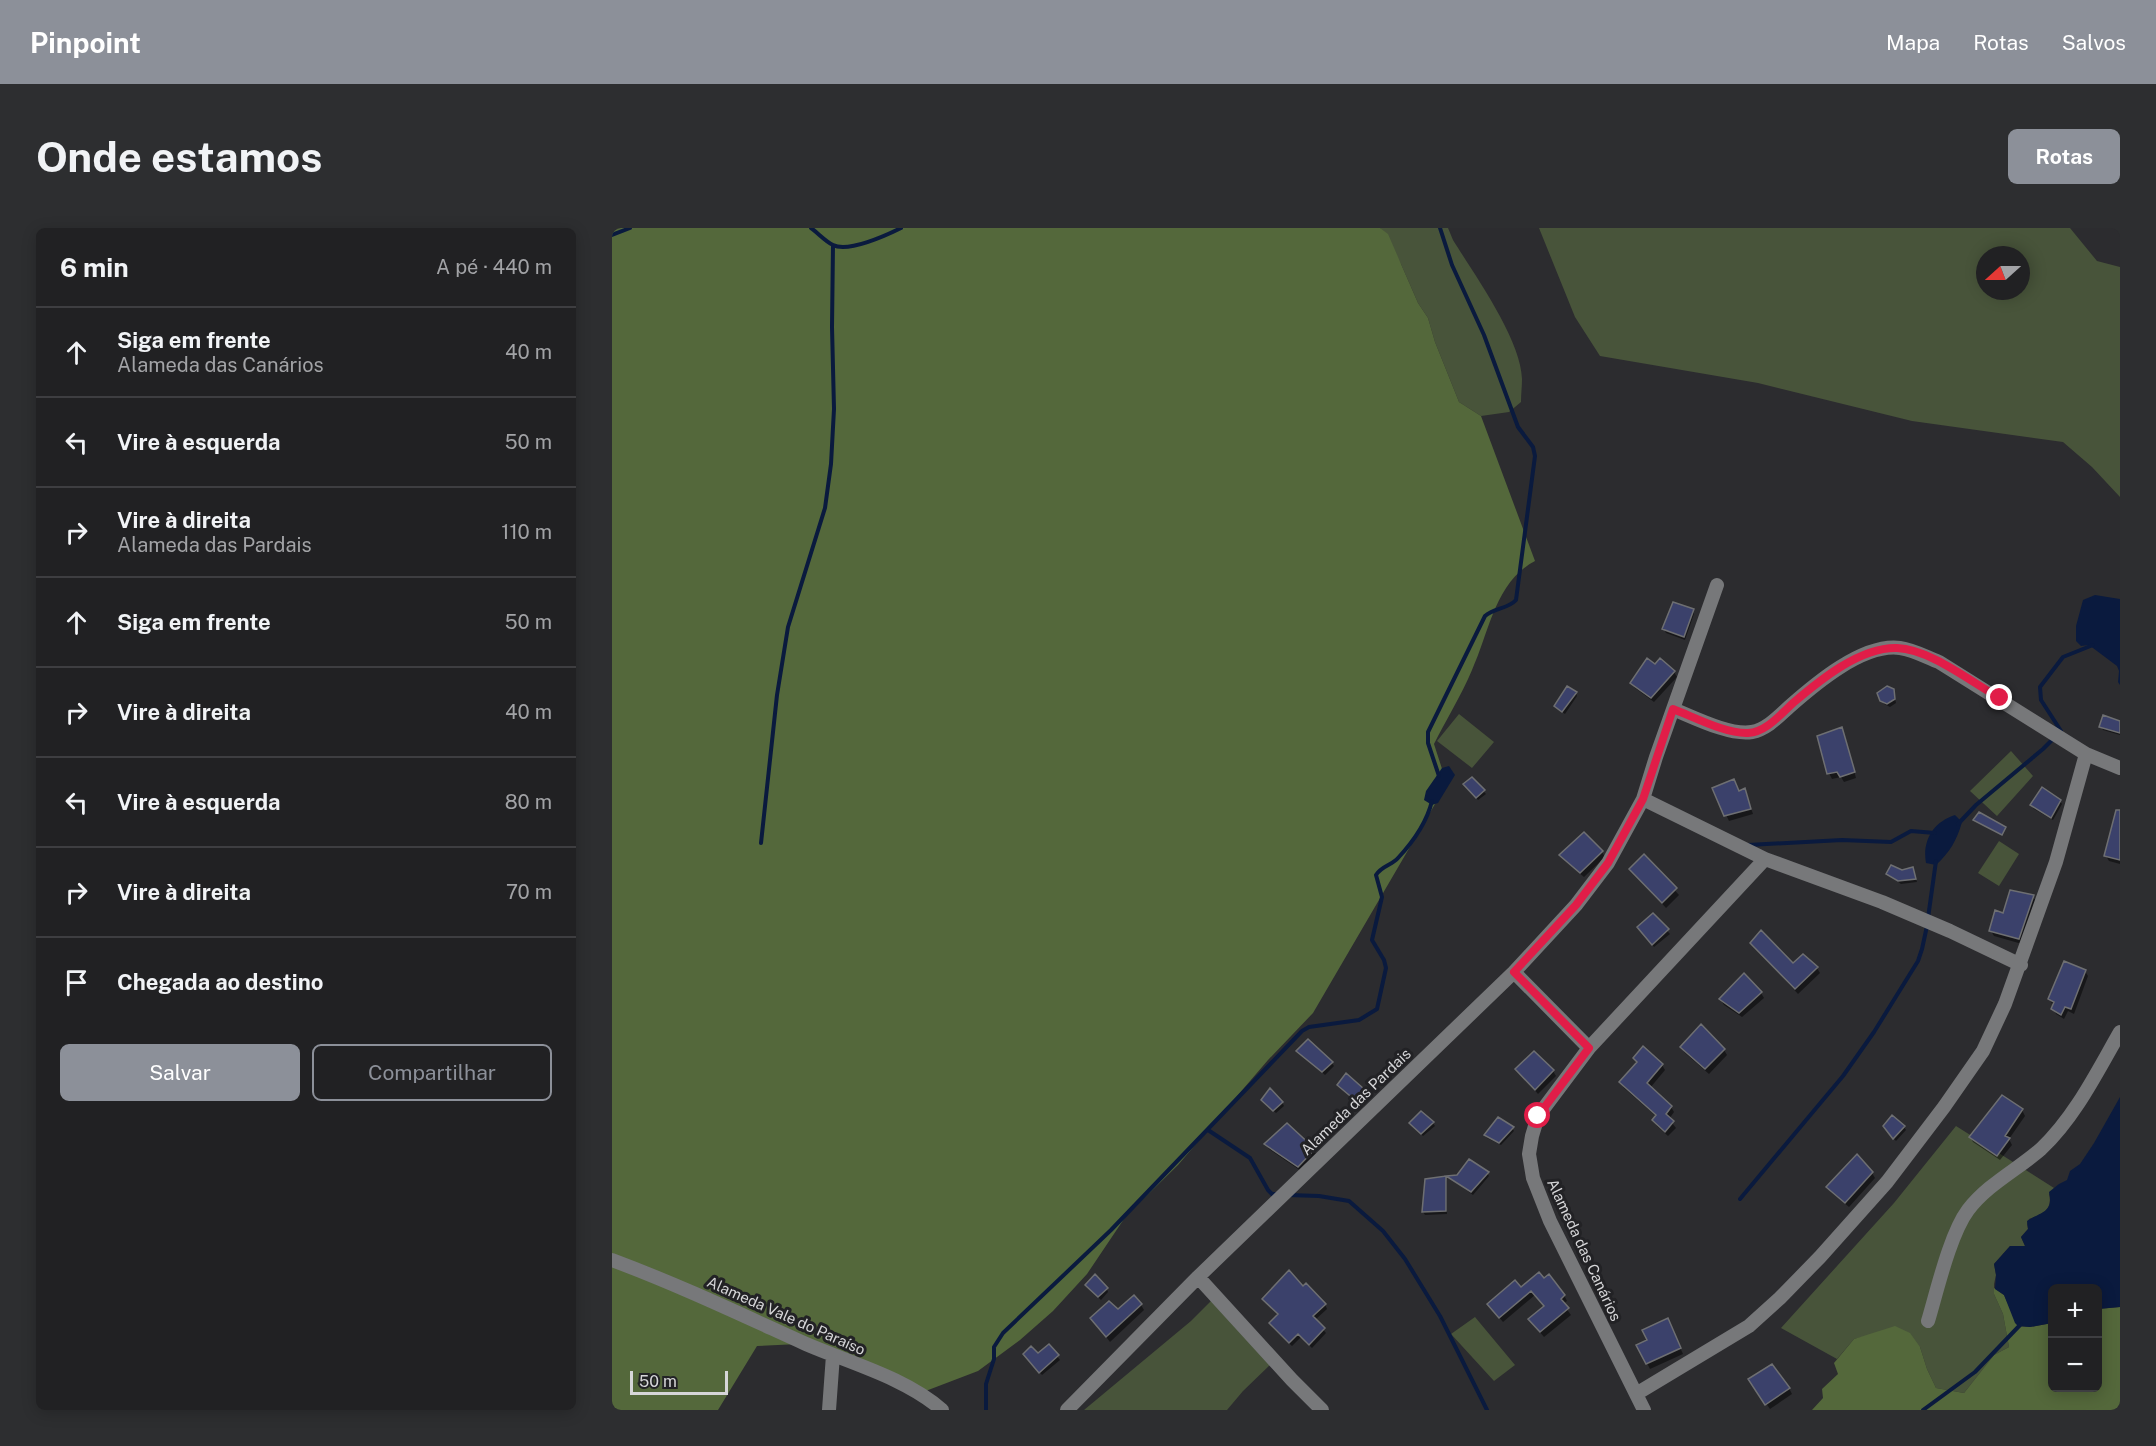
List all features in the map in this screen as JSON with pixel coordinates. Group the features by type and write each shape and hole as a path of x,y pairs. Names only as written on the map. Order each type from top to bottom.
{"street":[{"name":"Alameda das Pardais","path":"1067,1410 1198,1277 1514,972 1576,905 1608,863 1643,799 1717,585"},
{"path":"1673,709 1718,726 1750,733 1769,724 1828,675 1853,660 1885,648 1899,648 1939,662 2086,754 2120,768"},
{"path":"1636,1394 1749,1326 1780,1298 1887,1182 1944,1107 1976,1060 2005,1004 2021,965 2056,862 2086,754"},
{"path":"1643,799 1765,859 1882,902 2021,965"},
{"name":"Alameda das Canários","path":"1644,1410 1550,1221 1533,1178 1529,1154 1538,1116 1589,1048 1765,859"},
{"path":"1514,972 1589,1048"},
{"path":"1928,1322 1953,1241 1967,1211 1984,1192 2041,1149 2062,1126 2086,1091 2120,1032"},
{"name":"Alameda Vale do Paraíso","path":"612,1260 717,1302 928,1397 942,1410"},
{"path":"1198,1277 1322,1410"},
{"path":"829,1410 832,1355"}],"green space":[{"path":"612,228 1380,228 1388,234 1418,303 1428,318 1459,402 1481,416 1535,561 1522,570 1502,595 1468,680 1434,744 1444,775 1442,792 1313,1013 1268,1060 1178,1165 1126,1216 1087,1274 1053,1311 1020,1340 978,1371 923,1392 799,1344 757,1346 718,1410 612,1410"},
{"path":"1380,228 1448,228 1453,240 1495,307 1514,345 1520,363 1521,402 1509,412 1481,416 1459,402 1428,318"},
{"path":"1539,228 2070,228 2097,261 2120,267 2120,497 2092,467 2063,442 1912,421 1758,383 1600,356 1575,317"},
{"path":"1459,714 1494,742 1472,768 1437,741"},
{"path":"2011,751 2033,776 1997,816 1970,791"},
{"path":"1999,841 2019,854 1999,886 1978,873"},
{"path":"1956,1126 2054,1188 2049,1194 2048,1208 2029,1219 2028,1229 2021,1237 2025,1246 2010,1246 1994,1264 1996,1275 1994,1294 2003,1314 2009,1347 1994,1355 1964,1393 1936,1388 1920,1347 1871,1335 1854,1339 1837,1359 1781,1328 1894,1203"},
{"path":"1994,1288 2004,1295 2018,1326 2030,1327 2048,1324 2048,1392 2102,1392 2102,1309 2120,1307 2120,1410 1812,1410 1823,1398 1822,1389 1838,1374 1834,1363 1854,1339 1895,1326 1910,1333 1920,1347 1936,1388 1964,1393 1994,1355 2009,1347 2003,1314 1994,1294"},
{"path":"1220,1292 1272,1363 1227,1410 1084,1410 1191,1321"},
{"path":"1475,1317 1515,1365 1494,1381 1451,1334"}],"water":[{"path":"2095,595 2120,599 2120,685 2117,666 2089,645 2081,646 2076,641 2076,626 2083,600"},
{"path":"1449,766 1455,775 1438,803 1432,805 1424,800 1426,791 1442,768"},
{"path":"1955,815 1962,822 1952,845 1936,865 1926,863 1926,847 1931,833 1941,822"},
{"path":"2120,1097 2120,1307 2102,1309 2102,1284 2048,1284 2048,1324 2030,1327 2018,1326 2004,1295 1995,1289 1994,1264 2010,1246 2025,1246 2021,1237 2028,1229 2027,1221 2048,1208 2049,1192 2067,1180 2070,1171 2080,1164"}],"building":[{"path":"1673,602 1694,609 1684,637 1662,629"},
{"path":"1647,658 1655,664 1660,658 1675,671 1651,698 1630,683"},
{"path":"1567,686 1577,692 1562,712 1554,706"},
{"path":"1887,686 1894,689 1895,699 1887,704 1880,701 1877,693"},
{"path":"2103,715 2120,721 2120,733 2099,727"},
{"path":"1842,727 1855,772 1840,777 1837,772 1827,774 1817,736"},
{"path":"1472,777 1485,790 1476,798 1463,784"},
{"path":"1734,779 1739,791 1745,788 1751,809 1724,816 1712,788"},
{"path":"2042,787 2061,800 2051,818 2030,805"},
{"path":"2116,810 2120,810 2120,860 2104,856"},
{"path":"1979,812 2006,827 2002,835 1973,820"},
{"path":"1584,832 1603,851 1580,873 1559,855"},
{"path":"1644,854 1677,888 1662,903 1629,869"},
{"path":"1891,865 1902,870 1913,867 1916,879 1898,881 1886,874"},
{"path":"2010,890 2034,895 2019,939 1989,931 1995,910 2003,913"},
{"path":"1653,913 1669,929 1652,945 1637,927"},
{"path":"1761,930 1793,963 1803,954 1818,967 1795,989 1750,943"},
{"path":"2064,961 2086,970 2071,1009 2065,1007 2061,1015 2051,1009 2054,1002 2048,999"},
{"path":"1744,973 1762,992 1739,1013 1719,999"},
{"path":"1701,1024 1725,1049 1705,1069 1680,1047"},
{"path":"1308,1039 1333,1062 1322,1072 1296,1051"},
{"path":"1643,1046 1663,1064 1647,1083 1672,1106 1666,1114 1674,1121 1665,1132 1652,1120 1656,1115 1619,1082 1637,1062 1633,1058"},
{"path":"1534,1051 1554,1070 1535,1090 1515,1069"},
{"path":"1346,1073 1364,1089 1355,1100 1337,1085"},
{"path":"1270,1088 1283,1102 1273,1111 1261,1100"},
{"path":"2002,1095 2023,1109 2005,1136 2010,1138 1997,1156 1969,1137"},
{"path":"1421,1111 1434,1122 1421,1134 1409,1123"},
{"path":"1892,1115 1905,1126 1893,1139 1883,1126"},
{"path":"1498,1117 1514,1127 1499,1143 1484,1135"},
{"path":"1287,1123 1315,1149 1298,1167 1264,1144"},
{"path":"1857,1154 1873,1172 1845,1203 1826,1187"},
{"path":"1469,1159 1489,1172 1471,1192 1446,1176 1457,1175"},
{"path":"1446,1176 1446,1211 1422,1212 1425,1179"},
{"path":"1289,1270 1303,1286 1306,1283 1326,1304 1313,1316 1325,1328 1309,1345 1298,1334 1289,1343 1269,1323 1278,1314 1262,1299"},
{"path":"1539,1272 1544,1278 1549,1274 1565,1295 1561,1299 1569,1308 1540,1332 1528,1319 1544,1306 1531,1291 1499,1318 1487,1304 1515,1280 1521,1287"},
{"path":"1095,1274 1108,1288 1098,1297 1085,1285"},
{"path":"1134,1295 1142,1304 1106,1337 1090,1318 1109,1301 1118,1309"},
{"path":"1668,1318 1681,1348 1646,1364 1636,1345 1647,1340 1642,1330"},
{"path":"1049,1344 1059,1355 1039,1373 1023,1354 1031,1346 1038,1353"},
{"path":"1772,1364 1790,1388 1765,1405 1748,1379"}],"waterway":[{"path":"612,235 630,228"},
{"path":"811,228 833,245 840,247 867,242 901,228"},
{"path":"1439,776 1428,743 1428,732 1485,616 1516,600 1535,456 1533,447 1518,427 1484,335 1452,265 1440,228"},
{"path":"761,843 777,695 788,627 825,508 831,464 834,409 833,245"},
{"path":"1958,824 1976,805 2061,731 2041,700 2040,687 2063,657 2093,645"},
{"path":"986,1410 986,1384 994,1359 994,1347 1003,1333 1111,1230 1302,1031 1309,1027 1359,1020 1377,1009 1386,968 1372,940 1382,897 1376,875 1396,860 1409,845 1423,824 1432,801"},
{"path":"1748,845 1842,840 1891,842 1911,831 1935,833"},
{"path":"1928,918 1936,861"},
{"path":"1740,1199 1843,1076 1874,1032 1918,961 1927,926"},
{"path":"1208,1130 1250,1158 1268,1190 1272,1194 1277,1194"},
{"path":"1288,1195 1319,1196 1349,1201 1383,1231 1405,1259 1440,1316 1487,1410"},
{"path":"1923,1410 1975,1372 2021,1324"}],"route":[{"path":"1538,1116 1589,1048 1514,972 1576,905 1608,863 1643,799 1673,709 1718,726 1750,733 1769,724 1828,675 1853,660 1885,648 1899,648 1939,662 2000,698"}]}
